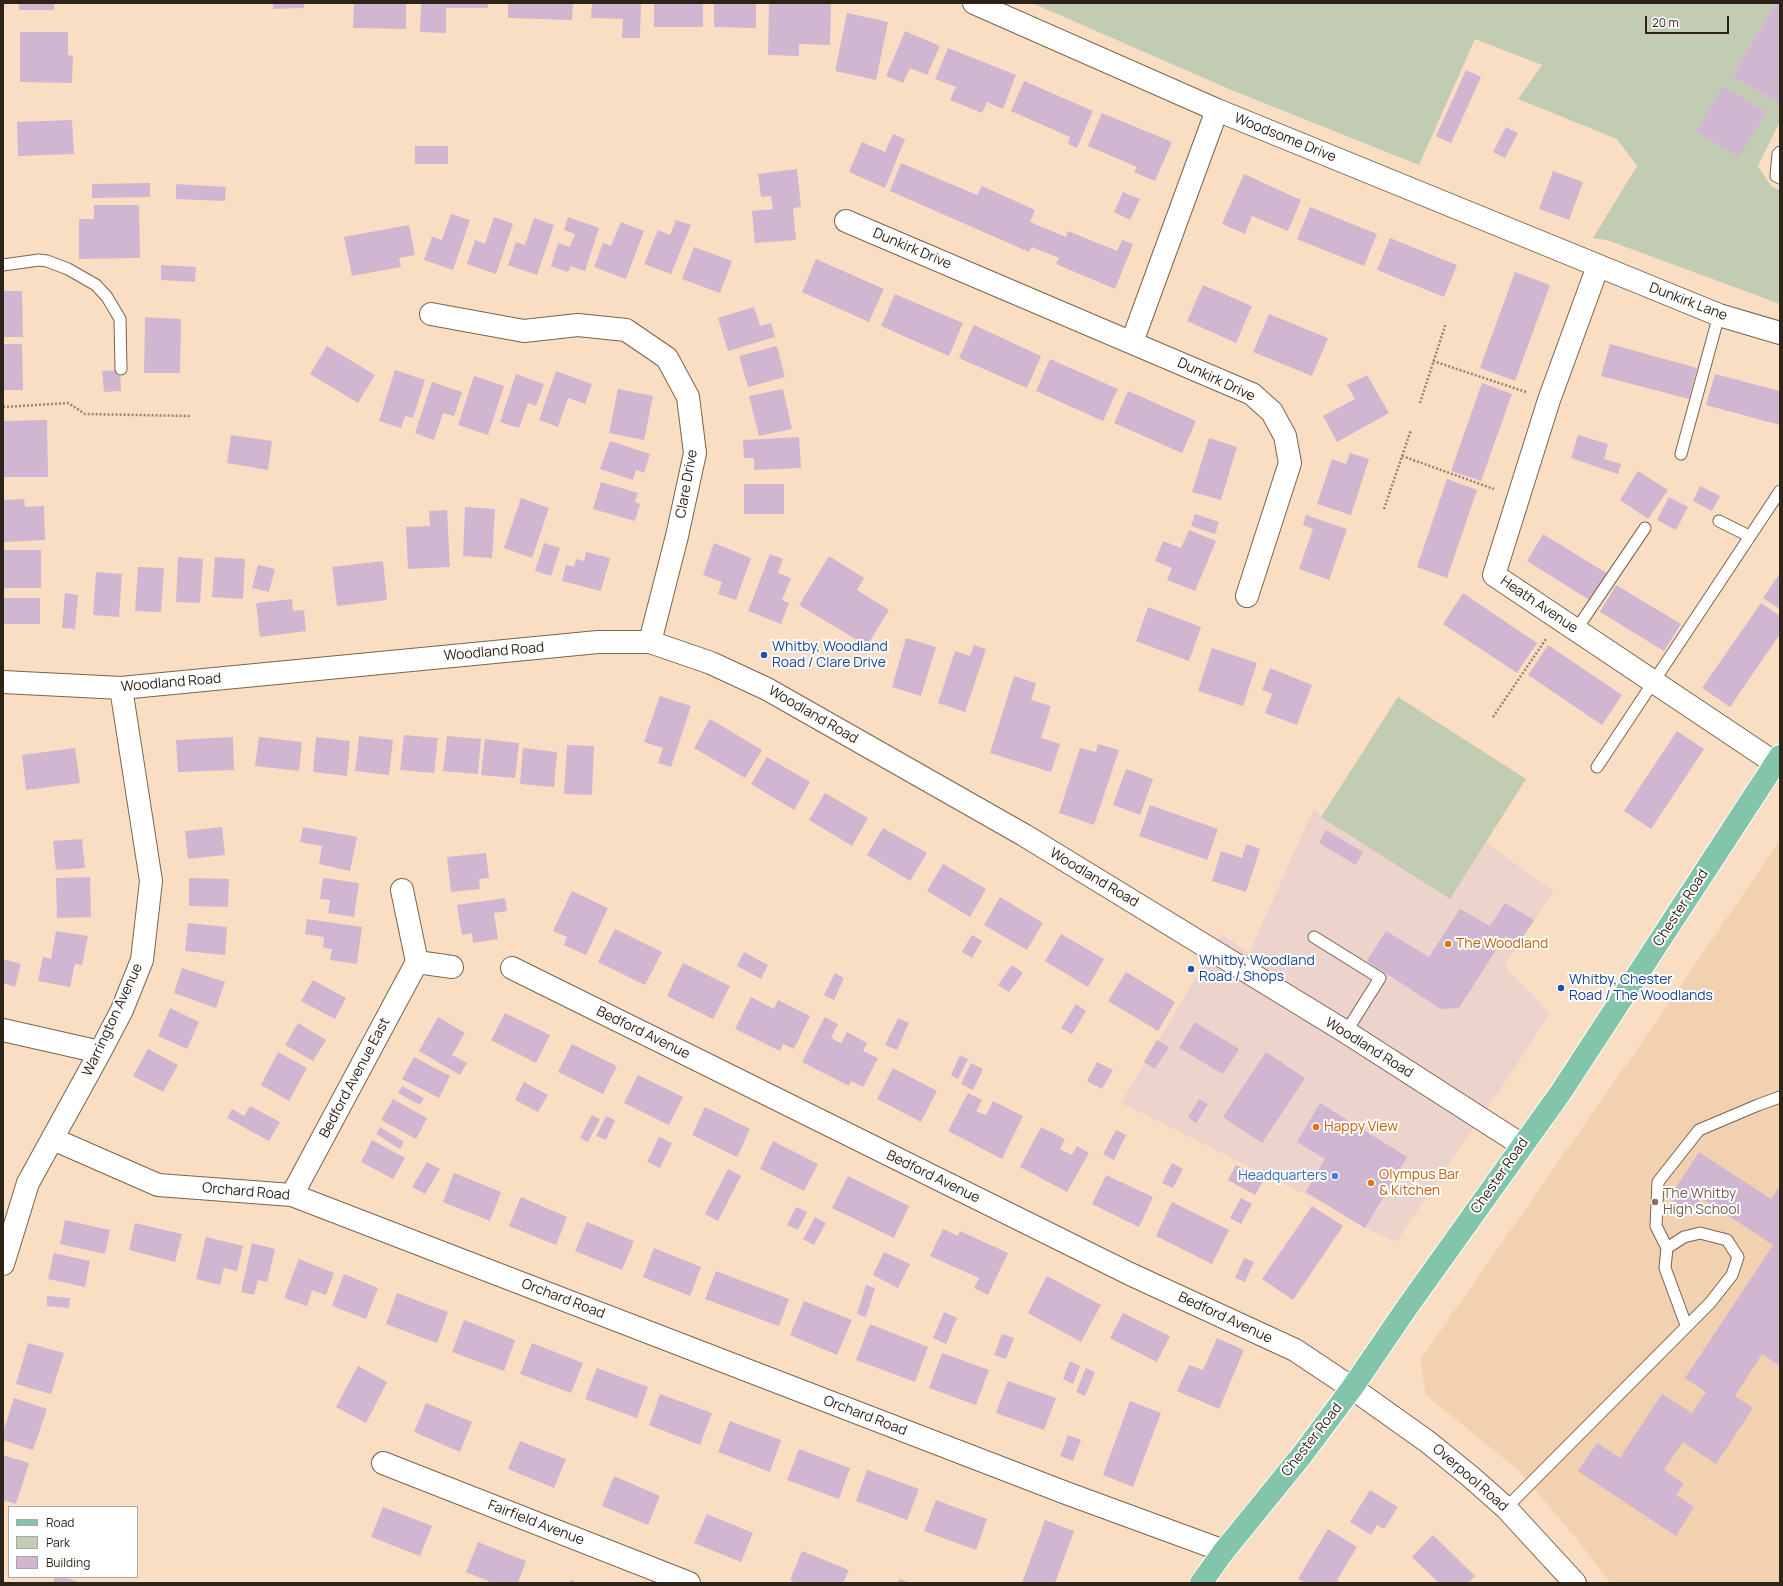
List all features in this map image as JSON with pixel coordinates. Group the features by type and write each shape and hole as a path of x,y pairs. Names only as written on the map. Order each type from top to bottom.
{"main road":[{"name":"Chester Road","path":"1201,1583 1224,1551 1302,1455 1352,1388 1522,1145 1561,1092 1778,760"}],"street":[{"name":"Woodsome Drive","path":"974,3 1217,110 1598,266"},
{"path":"1132,342 1217,110"},
{"name":"Dunkirk Drive","path":"846,221 1252,394 1272,412 1285,436 1290,463 1247,596"},
{"name":"Dunkirk Lane","path":"1598,266 1720,315 1780,333"},
{"name":"Heath Avenue","path":"1598,266 1549,400 1494,575 1654,682 1778,760"},
{"name":"Clare Drive","path":"431,314 524,331 578,325 626,330 668,358 688,397 695,453 677,536 650,642"},
{"name":"Woodland Road","path":"3,682 121,688 583,644 650,642 711,663 767,689 1024,835 1346,1032 1522,1145"},
{"name":"Warrington Avenue","path":"3,1264 28,1183 122,1010 142,960 151,881 121,688"},
{"path":"402,890 417,962 452,967"},
{"name":"Bedford Avenue East","path":"292,1195 417,962"},
{"name":"Bedford Avenue","path":"512,968 1130,1274 1295,1350 1352,1388"},
{"path":"3,1030 100,1052"},
{"name":"Orchard Road","path":"53,1138 158,1185 292,1195 1066,1493 1224,1551"},
{"name":"Overpool Road","path":"1352,1388 1428,1442 1471,1477 1506,1508 1575,1583"},
{"name":"Fairfield Avenue","path":"383,1463 689,1583"}],"lane":[{"path":"1780,152 1778,154 1776,176 1780,178"},
{"path":"3,265 39,260 47,261 96,285 107,297 120,319 121,369"},
{"path":"1681,454 1720,315"},
{"path":"1597,767 1780,491"},
{"path":"1719,521 1749,536"},
{"path":"1568,624 1645,528"},
{"path":"1314,937 1380,978 1346,1032"},
{"path":"1686,1325 1665,1268 1667,1248 1656,1226 1658,1182 1699,1130 1780,1097"},
{"path":"1506,1508 1686,1325 1710,1303 1732,1275 1738,1257 1727,1240 1700,1233 1684,1237 1667,1248"}],"path":[{"path":"1420,403 1446,322"},
{"path":"1434,361 1549,400"},
{"path":"3,407 68,403 85,414 191,416"},
{"path":"1384,509 1411,430"},
{"path":"1402,456 1519,497"},
{"path":"1493,717 1568,624"}],"shaded area":[{"path":"1314,808 1322,817 1450,899 1486,843 1554,891 1504,966 1550,1013 1516,1066 1396,1242 1365,1228 1323,1203 1121,1103 1222,934 1249,953"},
{"name":"The Whitby High School","path":"1780,840 1780,1583 1611,1583 1570,1531 1518,1470 1426,1395 1420,1360 1640,1045"}],"green space":[{"path":"1032,3 1775,3 1732,76 1780,104 1780,121 1758,166 1772,187 1780,190 1780,304 1607,240 1593,238 1637,166 1617,139 1518,99 1542,65 1475,39 1419,165 1229,89"},
{"path":"1398,697 1526,779 1450,899 1321,817"}],"building":[{"path":"19,3 54,3 54,10 19,10"},
{"path":"273,3 304,3 304,8 273,9"},
{"path":"354,3 406,3 406,29 353,28"},
{"path":"421,3 488,3 488,8 446,8 446,33 420,32"},
{"path":"508,3 573,3 572,20 508,18"},
{"path":"592,3 641,3 640,38 622,38 623,19 591,18"},
{"path":"654,3 703,3 703,27 654,27"},
{"path":"714,3 756,3 756,28 714,27"},
{"path":"769,3 831,3 830,45 799,44 799,56 768,55"},
{"path":"1775,3 1780,3 1780,104 1732,76"},
{"path":"847,13 888,22 876,80 835,71"},
{"path":"905,31 940,46 927,75 910,68 903,83 886,76"},
{"path":"20,32 68,32 68,55 73,56 72,83 20,82"},
{"path":"948,48 1016,75 1003,109 987,102 982,113 950,100 956,87 935,79"},
{"path":"1466,70 1481,77 1451,143 1436,136"},
{"path":"1024,81 1093,111 1077,148 1068,144 1070,137 1011,111"},
{"path":"1723,86 1766,112 1739,157 1696,131"},
{"path":"1102,113 1172,142 1155,181 1134,172 1137,167 1088,146"},
{"path":"72,120 74,154 18,156 17,122"},
{"path":"1506,127 1518,133 1505,158 1493,152"},
{"path":"893,134 905,139 885,188 849,172 862,142 885,152"},
{"path":"415,146 448,146 448,164 415,164"},
{"path":"901,163 977,195 982,186 1035,210 1030,222 1066,237 1068,231 1117,251 1122,240 1133,244 1115,289 1056,264 1059,258 1032,247 1029,252 890,191"},
{"path":"797,169 801,207 793,208 796,240 755,243 752,211 773,209 771,196 761,197 758,174"},
{"path":"1553,171 1583,182 1569,220 1539,209"},
{"path":"1244,174 1301,200 1288,231 1252,216 1245,234 1222,224"},
{"path":"150,183 150,197 92,198 92,184"},
{"path":"176,184 226,187 225,201 176,199"},
{"path":"1123,192 1140,199 1130,220 1114,212"},
{"path":"94,205 139,205 140,258 79,259 79,219 94,219"},
{"path":"1310,207 1377,234 1364,266 1297,239"},
{"path":"451,214 470,220 453,270 424,260 432,237 442,240"},
{"path":"494,217 513,224 496,274 467,264 475,240 485,244"},
{"path":"568,217 599,228 585,271 571,266 568,272 551,266 558,243 570,247 575,234 564,230"},
{"path":"534,218 554,225 537,275 508,265 516,242 525,245"},
{"path":"676,220 691,225 671,274 644,264 658,230 670,235"},
{"path":"621,222 644,231 626,279 594,267 603,243 611,246"},
{"path":"409,225 415,255 399,258 401,267 352,276 344,237"},
{"path":"1390,238 1457,265 1444,297 1377,270"},
{"path":"694,247 732,261 720,293 682,279"},
{"path":"816,259 884,289 869,322 802,292"},
{"path":"161,265 196,267 195,282 161,280"},
{"path":"1515,272 1550,285 1515,381 1480,368"},
{"path":"1203,285 1252,306 1236,343 1187,321"},
{"path":"3,291 22,291 23,337 3,337"},
{"path":"895,294 963,323 949,356 881,326"},
{"path":"754,307 760,326 771,323 775,337 728,351 718,318"},
{"path":"1269,314 1328,338 1312,376 1253,352"},
{"path":"145,317 181,319 180,373 144,373"},
{"path":"974,325 1041,356 1027,388 959,358"},
{"path":"3,344 22,344 23,390 3,390"},
{"path":"1610,344 1697,368 1689,399 1601,376"},
{"path":"327,346 375,375 358,403 310,374"},
{"path":"777,346 785,377 748,387 739,356"},
{"path":"1050,359 1118,389 1103,421 1036,391"},
{"path":"120,370 121,391 104,392 102,371"},
{"path":"395,370 425,380 413,418 405,416 401,428 379,421"},
{"path":"556,371 592,384 585,404 568,398 558,427 539,420"},
{"path":"516,374 544,384 536,406 528,403 519,428 500,422"},
{"path":"1715,374 1780,391 1780,425 1706,405"},
{"path":"1367,375 1389,413 1337,442 1323,416 1355,399 1347,385"},
{"path":"474,376 504,386 488,435 458,425"},
{"path":"432,382 462,392 454,416 443,413 434,440 415,433"},
{"path":"1482,383 1512,394 1481,481 1451,471"},
{"path":"618,389 653,396 644,440 609,433"},
{"path":"783,389 792,429 759,436 749,396"},
{"path":"1128,391 1196,421 1182,453 1114,423"},
{"path":"47,420 48,477 3,477 3,421"},
{"path":"231,435 272,441 268,470 227,463"},
{"path":"1578,435 1608,444 1604,459 1621,464 1618,474 1571,458"},
{"path":"799,437 801,468 754,470 754,458 744,458 743,440"},
{"path":"1209,438 1237,447 1221,500 1192,492"},
{"path":"610,441 650,454 644,473 636,470 633,480 600,469"},
{"path":"1350,453 1369,459 1351,515 1317,504 1332,459 1346,464"},
{"path":"1638,471 1668,490 1648,519 1620,500"},
{"path":"1447,479 1477,490 1447,578 1417,567"},
{"path":"601,482 638,493 635,502 640,504 635,521 593,509"},
{"path":"744,484 784,484 784,514 744,514"},
{"path":"1700,486 1720,496 1712,511 1693,501"},
{"path":"1669,497 1688,507 1676,530 1657,520"},
{"path":"521,498 549,508 532,558 504,548"},
{"path":"24,499 25,507 44,506 45,540 4,542 3,500"},
{"path":"465,507 495,509 492,558 463,556"},
{"path":"447,510 450,567 408,569 406,527 430,526 429,511"},
{"path":"1195,514 1219,522 1215,534 1191,526"},
{"path":"1306,515 1347,529 1329,580 1299,569 1313,529 1303,525"},
{"path":"1189,530 1216,541 1195,591 1167,580 1172,568 1155,561 1163,541 1181,548"},
{"path":"1543,534 1608,574 1591,601 1527,561"},
{"path":"544,543 560,548 551,576 535,571"},
{"path":"714,543 751,558 736,600 718,594 722,582 703,575"},
{"path":"3,550 41,550 41,588 3,588"},
{"path":"586,552 610,558 601,591 562,581 566,565 574,567 576,559 584,561"},
{"path":"770,554 783,559 778,573 791,578 782,600 789,603 781,624 748,611"},
{"path":"829,556 864,578 857,590 889,610 867,646 799,605"},
{"path":"178,557 203,559 200,603 176,602"},
{"path":"215,557 245,559 243,599 212,597"},
{"path":"383,561 387,600 337,606 332,567"},
{"path":"258,565 275,569 269,592 252,588"},
{"path":"138,567 164,568 161,612 135,611"},
{"path":"96,572 122,574 119,617 93,615"},
{"path":"1780,573 1780,609 1763,598"},
{"path":"1616,585 1681,624 1664,651 1600,612"},
{"path":"65,593 78,595 75,629 62,628"},
{"path":"1463,593 1537,643 1517,673 1443,624"},
{"path":"3,598 40,598 40,624 3,624"},
{"path":"292,599 293,611 304,610 306,631 260,637 256,603"},
{"path":"1761,603 1780,616 1780,634 1730,707 1702,688"},
{"path":"1148,607 1201,627 1189,661 1136,641"},
{"path":"906,638 936,647 921,696 892,687"},
{"path":"974,645 986,649 965,712 938,703 955,651 970,656"},
{"path":"1548,645 1622,695 1602,725 1528,675"},
{"path":"1212,648 1257,663 1243,706 1198,691"},
{"path":"1270,668 1312,685 1297,725 1265,713 1272,694 1262,690"},
{"path":"1014,676 1036,683 1031,700 1051,706 1041,738 1060,744 1051,772 990,753"},
{"path":"660,696 691,706 671,767 658,763 663,748 644,742"},
{"path":"710,719 762,750 745,778 694,748"},
{"path":"1677,731 1704,749 1651,829 1624,811"},
{"path":"404,735 438,738 434,773 400,770"},
{"path":"359,736 393,740 389,775 355,771"},
{"path":"447,736 481,739 478,774 443,771"},
{"path":"233,737 234,770 178,772 176,740"},
{"path":"259,737 302,742 299,771 255,766"},
{"path":"316,737 350,741 347,776 313,772"},
{"path":"485,739 519,743 515,778 481,775"},
{"path":"1098,744 1119,750 1094,825 1059,813 1080,748 1096,752"},
{"path":"567,745 594,746 592,795 564,794"},
{"path":"75,748 80,783 26,790 22,755"},
{"path":"523,748 557,752 554,787 520,784"},
{"path":"767,757 810,782 794,810 751,784"},
{"path":"1126,769 1153,779 1140,815 1113,805"},
{"path":"825,793 868,818 852,846 809,820"},
{"path":"1150,805 1218,829 1207,860 1139,836"},
{"path":"222,827 225,855 188,859 185,831"},
{"path":"303,827 357,837 350,871 319,864 322,846 300,842"},
{"path":"883,828 927,853 910,881 867,855"},
{"path":"1326,830 1363,852 1356,865 1319,843"},
{"path":"82,839 85,868 56,870 53,841"},
{"path":"1246,844 1260,849 1246,892 1212,881 1221,851 1242,858"},
{"path":"486,853 489,878 479,879 480,889 451,892 447,857"},
{"path":"943,864 986,889 970,917 927,891"},
{"path":"90,877 91,917 57,918 56,878"},
{"path":"189,878 229,879 228,907 189,906"},
{"path":"323,878 359,883 354,917 328,913 330,900 320,899"},
{"path":"572,891 608,908 586,955 564,945 567,937 553,931"},
{"path":"1000,897 1043,923 1027,950 984,925"},
{"path":"505,898 507,911 494,913 498,939 473,943 472,933 462,935 457,905"},
{"path":"1505,903 1534,920 1518,944 1505,936 1459,1008 1441,1009 1367,961 1386,931 1429,957 1460,909 1490,926"},
{"path":"307,919 362,927 357,964 330,960 332,949 323,948 324,937 305,934"},
{"path":"188,923 227,927 225,955 185,951"},
{"path":"615,929 662,952 645,985 598,962"},
{"path":"56,931 88,936 82,965 75,964 70,987 38,981 43,957 51,959"},
{"path":"1061,934 1104,959 1088,987 1045,961"},
{"path":"972,935 982,941 972,958 962,952"},
{"path":"744,952 768,965 761,979 737,966"},
{"path":"3,959 21,964 15,987 3,983"},
{"path":"683,963 730,986 713,1019 667,996"},
{"path":"1012,965 1023,973 1009,992 998,985"},
{"path":"182,968 225,982 216,1008 174,993"},
{"path":"1126,972 1175,1002 1158,1031 1108,1001"},
{"path":"835,973 844,978 834,1000 824,995"},
{"path":"313,980 346,998 335,1019 301,1001"},
{"path":"751,997 774,1009 778,1000 810,1016 794,1049 783,1044 780,1051 735,1029"},
{"path":"1076,1004 1086,1011 1072,1034 1061,1028"},
{"path":"170,1008 199,1022 187,1049 158,1036"},
{"path":"505,1013 550,1035 536,1063 491,1040"},
{"path":"438,1017 465,1033 452,1055 467,1063 460,1075 419,1051"},
{"path":"825,1017 838,1024 831,1038 841,1043 847,1032 867,1043 863,1051 878,1058 863,1087 851,1081 849,1086 802,1062"},
{"path":"898,1018 909,1023 897,1050 885,1045"},
{"path":"1195,1022 1239,1049 1223,1074 1179,1048"},
{"path":"298,1023 326,1040 313,1061 285,1045"},
{"path":"1157,1040 1169,1047 1155,1069 1144,1062"},
{"path":"572,1044 617,1066 603,1094 558,1072"},
{"path":"148,1049 178,1065 163,1092 133,1076"},
{"path":"278,1052 307,1068 289,1101 261,1085"},
{"path":"1266,1052 1305,1078 1262,1143 1223,1117"},
{"path":"960,1055 968,1059 958,1079 951,1075"},
{"path":"414,1057 450,1076 439,1098 402,1079"},
{"path":"1097,1062 1113,1070 1102,1089 1087,1081"},
{"path":"971,1063 983,1069 973,1090 961,1084"},
{"path":"893,1068 937,1091 921,1122 877,1099"},
{"path":"638,1075 683,1097 669,1125 624,1103"},
{"path":"524,1082 548,1095 538,1112 515,1100"},
{"path":"402,1086 424,1098 420,1105 398,1093"},
{"path":"968,1093 982,1100 976,1111 986,1115 993,1101 1023,1116 1002,1159 948,1131"},
{"path":"393,1099 427,1118 416,1139 381,1120"},
{"path":"1199,1099 1208,1104 1196,1123 1188,1117"},
{"path":"1320,1103 1407,1157 1365,1228 1306,1192 1325,1159 1297,1142"},
{"path":"250,1106 280,1122 269,1141 227,1118 232,1109 244,1116"},
{"path":"705,1107 750,1129 737,1157 692,1135"},
{"path":"592,1115 600,1119 588,1142 580,1138"},
{"path":"606,1116 615,1120 606,1140 596,1136"},
{"path":"380,1127 404,1142 400,1149 376,1134"},
{"path":"1041,1127 1065,1139 1060,1149 1072,1155 1077,1146 1089,1153 1067,1192 1020,1167"},
{"path":"1116,1130 1126,1135 1114,1160 1103,1154"},
{"path":"659,1137 672,1143 660,1168 647,1162"},
{"path":"372,1140 405,1158 393,1179 361,1162"},
{"path":"773,1141 818,1164 804,1191 760,1169"},
{"path":"1699,1152 1771,1199 1780,1186 1780,1366 1762,1354 1735,1396 1753,1408 1716,1464 1683,1442 1664,1470 1684,1484 1676,1495 1694,1507 1676,1536 1578,1471 1597,1443 1620,1458 1662,1394 1692,1413 1706,1392 1685,1378 1773,1245 1701,1198 1691,1213 1669,1198"},
{"path":"427,1162 440,1169 425,1194 412,1187"},
{"path":"1172,1163 1183,1169 1173,1188 1162,1183"},
{"path":"1236,1165 1264,1180 1255,1195 1228,1180"},
{"path":"728,1169 741,1176 718,1221 705,1214"},
{"path":"454,1173 501,1192 490,1221 443,1202"},
{"path":"1106,1175 1153,1197 1139,1227 1092,1204"},
{"path":"848,1176 909,1206 894,1238 832,1208"},
{"path":"521,1197 567,1217 556,1245 509,1226"},
{"path":"1241,1198 1252,1204 1241,1224 1230,1218"},
{"path":"1172,1202 1229,1230 1212,1264 1156,1236"},
{"path":"1312,1206 1343,1226 1293,1300 1262,1279"},
{"path":"796,1207 807,1212 798,1230 787,1225"},
{"path":"815,1217 826,1223 814,1245 803,1239"},
{"path":"65,1220 110,1230 105,1254 60,1244"},
{"path":"587,1222 634,1241 622,1270 575,1251"},
{"path":"135,1223 182,1234 175,1262 129,1250"},
{"path":"943,1229 958,1236 960,1231 1008,1253 988,1295 974,1288 979,1278 930,1256"},
{"path":"206,1237 243,1246 237,1271 224,1268 220,1285 196,1279"},
{"path":"252,1243 275,1249 267,1282 258,1280 254,1295 241,1292"},
{"path":"654,1248 701,1267 690,1296 643,1277"},
{"path":"884,1252 910,1264 898,1288 873,1275"},
{"path":"54,1253 90,1261 85,1287 48,1279"},
{"path":"1244,1258 1254,1262 1245,1282 1235,1278"},
{"path":"299,1259 334,1273 326,1295 312,1290 307,1306 284,1298"},
{"path":"716,1271 789,1299 779,1326 705,1299"},
{"path":"344,1274 378,1288 366,1319 332,1306"},
{"path":"1047,1276 1101,1305 1081,1342 1028,1313"},
{"path":"866,1285 875,1288 866,1317 857,1314"},
{"path":"397,1293 448,1312 437,1343 386,1324"},
{"path":"47,1296 70,1298 69,1308 47,1306"},
{"path":"804,1301 852,1320 837,1355 790,1335"},
{"path":"944,1312 957,1318 946,1344 933,1338"},
{"path":"1123,1313 1170,1336 1157,1362 1110,1338"},
{"path":"464,1320 515,1340 504,1371 452,1352"},
{"path":"870,1324 928,1347 915,1382 856,1360"},
{"path":"1002,1334 1014,1338 1006,1359 994,1355"},
{"path":"1217,1338 1244,1350 1219,1409 1177,1391 1189,1365 1203,1370"},
{"path":"28,1343 64,1353 51,1394 16,1384"},
{"path":"532,1343 583,1363 571,1393 520,1374"},
{"path":"942,1353 989,1370 976,1405 929,1388"},
{"path":"1070,1361 1080,1366 1073,1384 1063,1379"},
{"path":"358,1366 387,1382 366,1423 336,1407"},
{"path":"597,1368 648,1387 637,1418 585,1399"},
{"path":"1086,1368 1095,1372 1085,1396 1076,1392"},
{"path":"1008,1381 1056,1398 1044,1430 996,1413"},
{"path":"660,1394 712,1413 700,1445 649,1425"},
{"path":"14,1398 47,1409 33,1450 3,1440 3,1433"},
{"path":"1130,1401 1161,1413 1133,1487 1103,1475"},
{"path":"426,1403 472,1422 460,1452 414,1432"},
{"path":"730,1421 781,1440 770,1472 718,1452"},
{"path":"1068,1435 1081,1440 1073,1461 1060,1456"},
{"path":"520,1441 566,1459 554,1488 508,1469"},
{"path":"799,1449 850,1468 839,1499 787,1480"},
{"path":"3,1455 29,1463 16,1504 3,1500"},
{"path":"867,1470 919,1489 907,1520 856,1501"},
{"path":"614,1476 660,1496 648,1525 602,1506"},
{"path":"1370,1490 1398,1507 1384,1529 1377,1525 1371,1535 1350,1522"},
{"path":"936,1500 987,1519 976,1550 924,1531"},
{"path":"383,1507 432,1526 420,1556 371,1537"},
{"path":"707,1514 753,1533 741,1562 694,1543"},
{"path":"1045,1520 1074,1531 1055,1583 1022,1583"},
{"path":"1328,1529 1357,1547 1337,1580 1341,1583 1306,1583 1298,1579"},
{"path":"1433,1535 1475,1576 1468,1583 1439,1583 1412,1557"},
{"path":"478,1542 526,1561 518,1583 493,1583 466,1572"},
{"path":"802,1551 849,1570 843,1583 797,1583 790,1580"},
{"path":"55,1578 67,1578 81,1583 53,1583"},
{"path":"900,1579 910,1583 898,1583"},
{"path":"571,1580 579,1583 570,1583"}],"place":[{"name":"Whitby, Woodland Road / Clare Drive","path":"764,655"},
{"name":"The Woodland","path":"1448,944"},
{"name":"Whitby, Woodland Road / Shops","path":"1191,969"},
{"name":"Whitby, Chester Road / The Woodlands","path":"1561,988"},
{"name":"Happy View","path":"1316,1127"},
{"name":"Headquarters","path":"1335,1176"},
{"name":"Olympus Bar & Kitchen","path":"1371,1183"},
{"name":"The Whitby High School","path":"1655,1202"}]}
